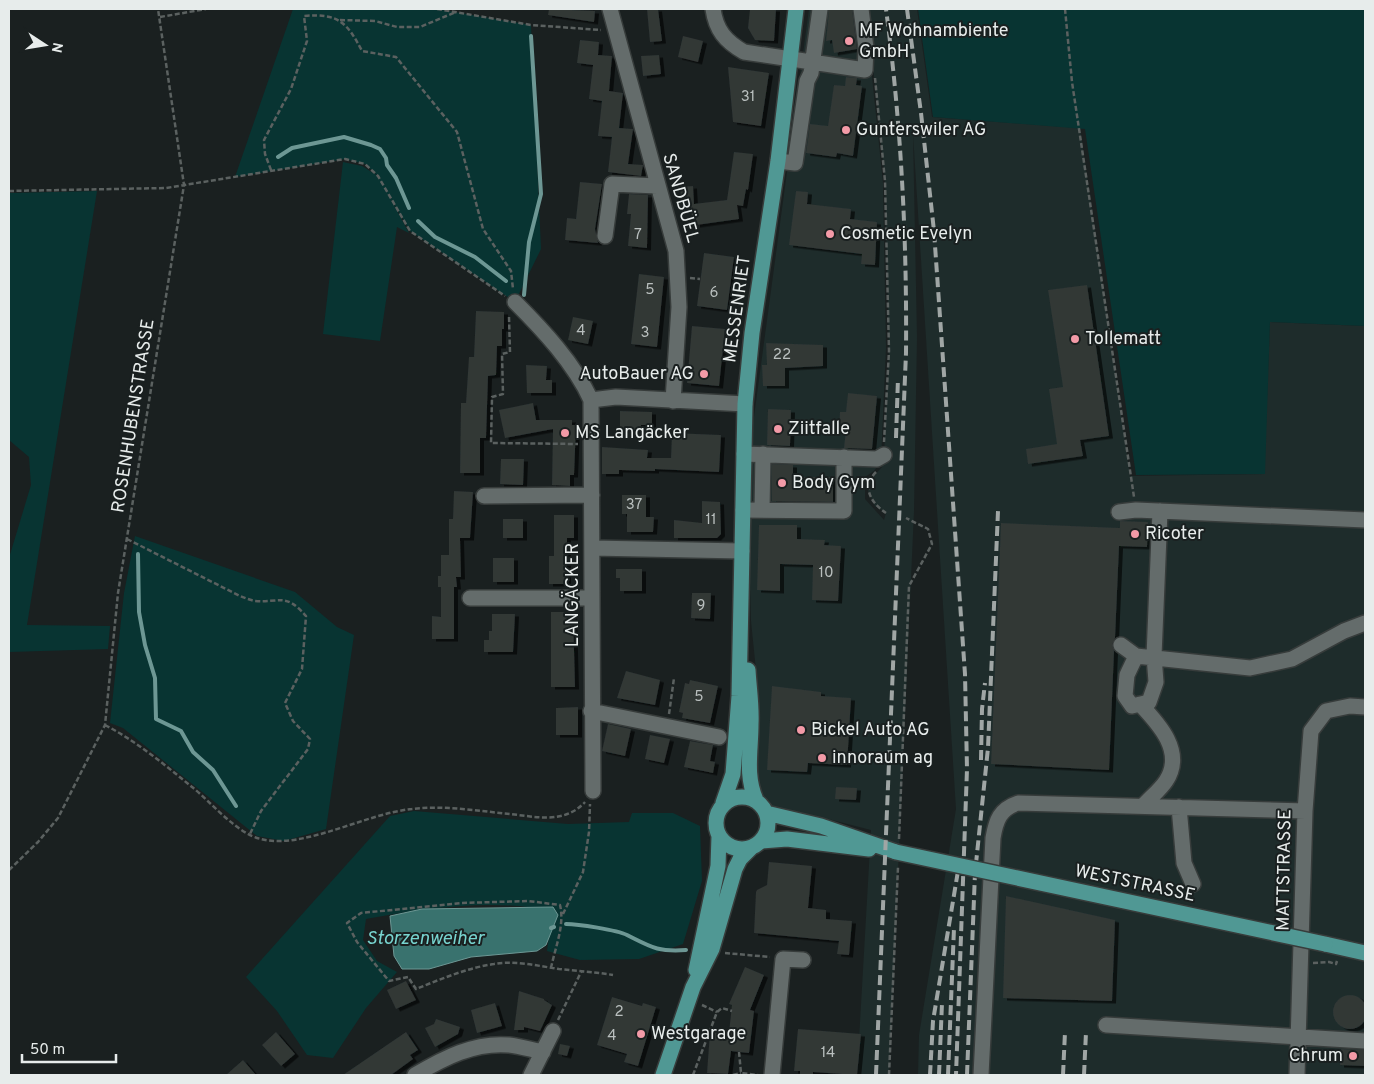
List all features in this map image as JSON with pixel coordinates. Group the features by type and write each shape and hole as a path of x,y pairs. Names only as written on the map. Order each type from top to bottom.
{"main road":[{"name":"MESSENRIET","path":"693,987 718,866 719,836 716,829 716,815 723,803 733,774 744,688 742,552 745,404 752,333 778,161 796,9"},
{"name":"MESSENRIET","path":"744,688 752,723 750,785 756,800 766,812"},
{"path":"723,803 740,796 756,800"},
{"name":"WESTSTRASSE","path":"766,812 821,826 897,853"},
{"path":"662,1075 693,987 712,949 735,869 768,827 766,812"},
{"path":"719,836 729,846 744,849 756,844"},
{"name":"WESTSTRASSE","path":"756,844 787,839 897,853 1365,953"}],"street":[{"name":"SANDBÜEL","path":"610,9 679,268 679,307 673,402"},
{"path":"713,9 720,33 730,44 756,56 865,70 866,48 861,9"},
{"path":"778,161 795,163 806,81 812,73 820,9"},
{"path":"605,236 612,184 657,186"},
{"name":"LANGÄCKER","path":"512,300 537,324 582,383 591,400 593,791"},
{"path":"591,400 616,397 673,402 745,404"},
{"path":"744,454 877,459 884,455"},
{"path":"762,510 763,454"},
{"path":"743,510 844,511 838,457"},
{"path":"484,496 592,495"},
{"path":"1119,512 1136,510 1365,520"},
{"path":"1136,656 1126,675 1125,696 1132,706 1149,702 1156,682 1154,656 1160,511"},
{"path":"592,548 742,552"},
{"path":"470,598 592,598"},
{"path":"1121,645 1136,656 1154,656 1250,668 1292,659 1344,630 1365,623"},
{"path":"1140,704 1166,733 1174,760 1167,781 1143,806"},
{"name":"MATTSTRASSE","path":"1297,1075 1305,811 1311,731 1326,712 1350,706 1365,707"},
{"path":"592,711 719,737"},
{"path":"981,1075 994,838 996,823 1002,811 1018,803 1305,811"},
{"path":"1179,807 1184,863 1192,884"},
{"path":"772,1075 784,959 804,960"},
{"path":"1106,1025 1298,1039 1365,1041"},
{"path":"531,1075 553,1031"},
{"path":"415,1075 447,1057 483,1046 510,1045 543,1052"}],"path":[{"name":"ROSENHUBENSTRASSE","path":"9,870 38,842 58,818 105,725 118,593 184,185 158,9"},
{"path":"160,18 206,9"},
{"path":"437,9 531,25 616,31"},
{"path":"1065,9 1072,82 1136,510"},
{"path":"338,20 375,21 397,27 420,27 456,12"},
{"path":"271,170 265,154 264,140 291,89 307,41 304,16 321,14 338,20 350,28 362,51 396,57 457,132 483,229 511,272 514,286 510,352 502,354 502,394 492,397 491,443 592,443"},
{"path":"875,74 885,201 888,350 884,455 882,467 869,481 868,491 875,506 886,513"},
{"path":"9,191 166,188 345,159 365,164 378,176 410,231 512,300"},
{"path":"890,1075 897,853 909,586 932,544 928,529 906,518"},
{"path":"127,539 240,596 256,601 275,599 288,602 298,607 306,616 302,669 285,703 293,721 310,739 308,749 261,811 250,834"},
{"path":"673,719 669,717 674,678"},
{"path":"105,725 121,733 192,786 235,825 259,839 286,843 411,809 456,809 550,818 575,812 593,791"},
{"path":"550,968 562,915 582,872 589,832 590,801 593,791"},
{"path":"562,915 560,905 528,901 462,903 361,913 347,923 357,942 389,980 408,977 416,989 442,978 494,964 510,963 613,975"},
{"path":"724,953 784,959"},
{"path":"1329,962 1336,964"},
{"path":"553,1031 581,972"},
{"path":"702,1005 717,1012"},
{"path":"693,1075 717,1012 722,1008 732,1011"},
{"path":"739,1052 741,1073"},
{"path":"733,1075 741,1073 764,1075"}],"shaded area":[{"path":"293,9 437,9 531,25 541,249 515,302 410,231 388,194 409,233 397,227 380,341 323,334 343,162 362,166 378,176 365,164 345,159 235,177"},
{"path":"809,9 865,9 883,183 886,347 881,461 874,471 865,477 865,499 884,520 886,513 875,506 868,491 869,481 882,467 884,455 889,351 885,181 867,9 917,9 932,117 1080,128 1130,476 1264,474 1270,322 1365,326 1365,1075 918,1075 919,1035 956,809 913,134 917,337 914,511 889,1075 857,1075 871,830 832,820 783,812 770,806 759,793 755,775 759,700 751,621 749,546 753,424"},
{"path":"918,9 1365,9 1365,326 1270,322 1265,474 1136,475 1085,129 933,117"},
{"path":"97,191 27,625 110,626 108,649 9,652 9,558 31,485 29,457 9,440 9,193"},
{"path":"135,536 295,592 337,627 354,635 326,829 284,841 257,836 123,728 110,723 124,593"},
{"path":"414,811 568,824 629,822 632,813 673,813 700,826 702,881 683,944 639,959 580,960 547,951 552,912 508,905 435,908 366,919 363,940 377,961 397,972 366,1008 333,1058 307,1055 277,1011 246,977 390,816"}],"water":[{"name":"Storzenweiher","path":"553,907 558,915 546,945 537,951 471,957 429,969 402,969 394,956 390,916 422,909"}],"building":[{"path":"549,9 595,11 594,22 548,15"},
{"path":"647,9 658,9 662,41 650,42"},
{"path":"750,9 776,9 774,41 755,40 748,28"},
{"path":"829,9 852,9 857,49 834,53 832,40 826,41"},
{"path":"683,36 703,41 698,62 678,57"},
{"path":"580,40 599,42 598,55 612,56 609,91 623,93 619,128 633,129 628,164 643,165 641,176 608,172 612,137 598,136 602,101 589,99 593,65 577,63"},
{"path":"659,55 661,74 643,76 641,56"},
{"path":"728,67 769,73 761,126 733,122"},
{"path":"846,77 857,78 856,85 862,86 853,156 837,153 836,157 806,153 810,124 828,126 834,85 845,86"},
{"path":"734,152 753,154 748,190 746,189 743,206 737,205 739,219 696,225 696,219 692,219 691,207 682,207 680,187 693,186 694,204 727,200"},
{"path":"580,182 602,184 595,229 598,243 565,240 567,218 576,219"},
{"path":"796,191 808,192 807,204 851,209 850,219 877,222 875,265 861,264 862,254 789,245"},
{"path":"629,194 648,195 647,248 628,246 631,214 627,214"},
{"path":"704,253 734,257 727,310 697,306"},
{"path":"639,274 664,277 657,347 631,344"},
{"name":"Tollematt","path":"1087,285 1109,436 1080,440 1083,456 1028,464 1026,449 1057,444 1049,389 1063,387 1048,290"},
{"path":"476,311 504,312 504,329 502,329 502,346 497,346 496,375 488,376 486,438 480,438 480,473 460,473 461,403 466,403 469,357 474,357"},
{"path":"573,317 593,321 588,344 568,340"},
{"path":"692,326 725,329 719,386 687,383"},
{"path":"766,343 823,345 823,366 785,368 785,386 763,386 762,365 767,365"},
{"path":"526,365 547,366 546,380 552,380 552,393 527,393"},
{"path":"848,393 877,396 872,449 844,448 846,430 839,430 840,412 846,412"},
{"path":"533,403 536,420 572,420 572,425 576,425 574,475 570,475 570,486 552,485 553,429 505,438 499,410"},
{"path":"768,409 791,410 790,446 767,445"},
{"path":"620,411 652,412 652,425 641,425 641,430 620,430"},
{"path":"672,433 721,435 719,472 655,469 655,471 619,470 619,474 602,474 602,447 648,450 647,458 671,458"},
{"path":"501,459 524,459 523,485 500,484"},
{"path":"772,464 793,465 793,477 833,477 833,502 772,501"},
{"path":"454,491 473,492 470,538 460,538 461,577 456,577 457,587 454,587 454,639 432,639 432,616 441,617 441,587 438,587 438,576 441,576 441,555 449,555 449,519 453,519"},
{"path":"622,495 646,495 646,517 654,517 653,532 627,532 627,514 622,514"},
{"path":"702,501 720,502 721,534 717,538 674,538 674,520 702,523"},
{"path":"554,515 574,515 574,538 567,538 567,584 549,584 549,556 554,556"},
{"path":"503,519 523,519 523,538 503,538"},
{"path":"1120,521 1148,522 1147,547 1119,546 1115,638 1112,644 1114,651 1109,770 991,764 1001,523 1120,528"},
{"path":"759,525 797,525 797,539 825,540 824,545 841,546 838,601 812,600 813,565 780,564 780,591 757,590"},
{"path":"493,558 514,558 514,582 493,582"},
{"path":"616,569 642,569 642,591 620,591 620,578 616,578"},
{"path":"692,593 711,593 710,619 691,618"},
{"path":"551,612 573,612 575,687 551,687"},
{"path":"492,614 515,614 513,652 484,652 484,640 489,640 489,631 492,631"},
{"path":"626,671 660,680 655,705 617,698"},
{"path":"690,680 718,686 710,723 682,718 683,713 679,712 685,683 689,684"},
{"path":"772,686 821,692 821,696 851,698 847,765 808,763 807,772 767,770"},
{"path":"578,707 578,735 556,735 556,708"},
{"path":"608,724 631,729 625,756 602,751"},
{"path":"650,735 670,739 664,763 645,759"},
{"path":"690,741 713,745 710,761 715,762 713,773 684,767"},
{"path":"836,787 857,788 856,800 835,799"},
{"path":"769,862 812,866 808,908 826,910 826,919 852,921 849,955 837,954 839,941 754,933 756,892 767,885"},
{"path":"1006,896 1115,920 1112,1001 1003,998"},
{"path":"745,967 764,975 750,1010 754,1011 749,1053 731,1051 728,1074 707,1073 710,1032 729,1033 732,1005 729,1004"},
{"path":"406,981 416,1000 396,1009 387,990"},
{"path":"519,991 544,999 552,1005 540,1031 524,1027 524,1030 514,1030"},
{"path":"1350,995 1357,996 1362,1000 1366,1005 1366,1019 1362,1024 1357,1028 1350,1029 1343,1028 1338,1024 1334,1019 1333,1012 1334,1005 1338,1000 1343,996"},
{"path":"612,997 642,1006 643,1003 656,1007 638,1066 624,1062 627,1054 597,1045"},
{"path":"495,1003 502,1026 477,1033 471,1010"},
{"path":"436,1019 460,1027 458,1034 435,1047 425,1028 434,1024"},
{"path":"798,1029 861,1034 857,1075 813,1072 813,1075 800,1075 800,1071 794,1071"},
{"path":"276,1032 295,1054 281,1066 262,1045"},
{"path":"406,1032 418,1050 410,1055 413,1059 391,1075 343,1075"},
{"path":"560,1044 570,1046 567,1056 558,1054"},
{"name":"Chrum","path":"1341,1049 1365,1050 1365,1066 1340,1065"},
{"path":"243,1060 256,1075 226,1075"}],"waterway":[{"path":"524,295 529,242 541,194 531,36"},
{"path":"278,157 292,148 344,137 371,145 380,149 386,158 387,165 396,178 409,208"},
{"path":"418,221 435,237 475,257 506,281"},
{"path":"138,554 139,612 145,645 155,678 156,719 181,731 193,752 213,770 236,806"},
{"path":"566,924 615,931 649,946 661,949 686,950"}],"railway":[{"path":"876,1075 906,353 902,180 896,95 886,9"},
{"path":"907,9 934,231 965,674 967,769 956,1075"},
{"path":"896,438 898,378"},
{"path":"967,1075 975,873 988,748 998,511"},
{"path":"981,760 982,709 985,683"},
{"path":"930,1075 933,1021 960,859"},
{"path":"948,1075 954,928"},
{"path":"939,1075 942,1003"},
{"path":"1063,1075 1065,1032"},
{"path":"1084,1075 1086,1032"}],"place":[{"name":"MF Wohnambiente GmbH","path":"849,41"},
{"name":"Gunterswiler AG","path":"846,130"},
{"name":"Cosmetic Evelyn","path":"830,234"},
{"name":"Tollematt","path":"1075,339"},
{"name":"AutoBauer AG","path":"704,374"},
{"name":"Ziitfalle","path":"778,429"},
{"name":"MS Langäcker","path":"565,433"},
{"name":"Body Gym","path":"782,483"},
{"name":"Ricoter","path":"1135,534"},
{"name":"Bickel Auto AG","path":"801,730"},
{"name":"innoraum ag","path":"822,758"},
{"name":"Westgarage","path":"641,1034"},
{"name":"Chrum","path":"1353,1056"}]}
